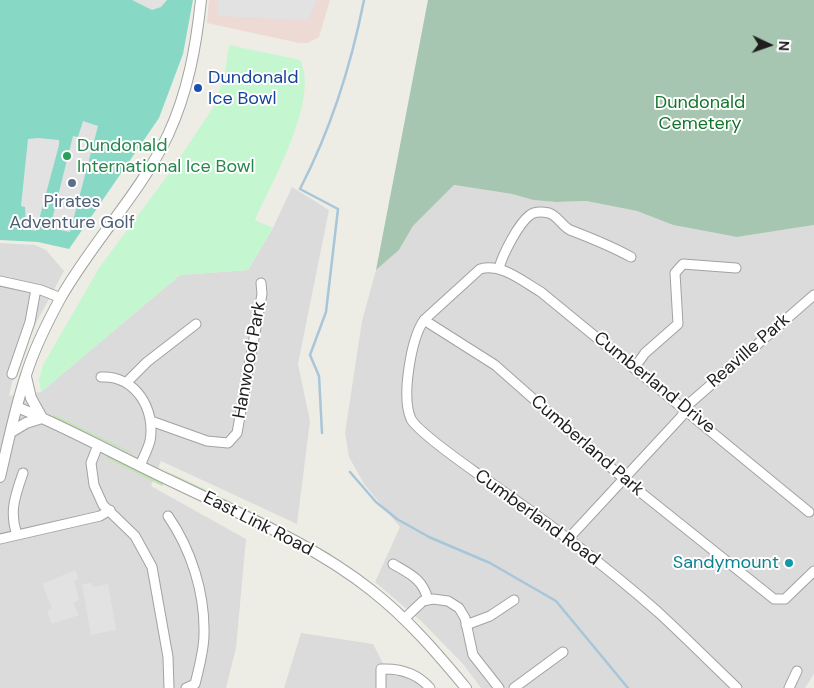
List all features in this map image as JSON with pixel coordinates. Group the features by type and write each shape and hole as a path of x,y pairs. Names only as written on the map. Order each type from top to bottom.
{"street":[{"path":"0,477 26,374 61,298 148,170 167,136 188,82 196,44 201,0"},
{"path":"424,320 472,274 480,269 495,267 522,224 531,214 537,212 555,216 568,229 608,245 631,257"},
{"path":"635,368 645,354 678,324 675,273 678,267 682,264 736,268"},
{"name":"Cumberland Drive","path":"495,267 540,292 686,409 809,512"},
{"path":"0,281 36,288 61,298"},
{"name":"Hanwood Park","path":"151,421 206,441 228,443 237,433 262,294 260,283"},
{"path":"12,374 30,322 36,288"},
{"name":"Reaville Park","path":"569,538 624,479 690,403 814,296"},
{"name":"Cumberland Park","path":"424,320 495,365 624,479 774,599 785,600 814,571"},
{"name":"Cumberland Road","path":"424,320 413,342 408,407 412,419 468,467 569,538 658,612 737,688"},
{"path":"128,382 147,362 196,324"},
{"path":"11,432 26,423 42,418 31,398 26,374"},
{"path":"101,376 110,376 128,382 141,395 151,421 150,441 140,466"},
{"name":"East Link Road","path":"17,407 312,551 371,590 404,619 438,653 466,688"},
{"path":"98,445 91,471 94,485 103,505 135,536 152,567 168,657 169,688"},
{"path":"17,535 12,521 12,502 22,473"},
{"path":"0,539 100,516 110,510"},
{"path":"168,516 181,535 198,580 202,604 204,634 199,664 195,684 186,688"},
{"path":"393,564 418,579 426,590 428,600"},
{"path":"404,619 416,607 428,600 448,601 459,608 466,625 473,655 499,688"},
{"path":"466,625 490,616 514,600"},
{"path":"514,688 564,652"},
{"path":"381,688 381,669 387,669 402,670 415,675 430,688"},
{"path":"789,688 797,671"}],"shaded area":[{"name":"Dundonald International Ice Bowl","path":"0,0 193,0 183,54 159,118 69,249 38,242 0,240"},
{"path":"132,0 167,0 161,7 152,10"},
{"path":"209,0 330,0 319,37 308,43 299,43 207,23"},
{"path":"218,0 317,0 308,20 217,16"},
{"name":"Pirates Adventure Golf","path":"83,121 98,126 70,232 50,228 73,136 78,137"},
{"path":"28,139 59,140 59,145 36,231 26,229 25,207 21,206"},
{"path":"454,185 512,194 533,200 556,202 586,201 637,211 673,225 737,237 814,225 814,674 805,688 481,688 463,664 421,621 375,582 400,527 364,484 349,457 345,433 362,321 376,270 399,250 413,226"},
{"path":"292,187 329,210 298,364 310,421 297,524 161,461 151,486 246,539 236,648 226,688 0,688 0,243 35,245 46,250 64,271 36,323 13,378 9,396 41,392 180,275 248,270 273,228"},
{"path":"75,570 79,579 74,581 79,600 73,603 79,615 52,624 47,611 52,608 42,584"},
{"path":"92,583 93,587 108,584 116,630 91,635 82,584"},
{"path":"301,633 373,644 389,675 402,674 415,680 423,688 284,688"}],"green space":[{"name":"Dundonald Cemetery","path":"428,0 814,0 814,225 737,237 673,225 637,211 586,201 556,202 533,200 512,194 454,185 413,226 399,250 376,270"},
{"path":"229,45 300,60 305,77 304,96 299,118 282,163 255,220 273,228 248,270 180,275 41,392 39,380 43,365 99,268 171,171 214,106 225,74"},
{"path":"54,415 133,453 133,454 53,417"},
{"path":"109,456 164,483 162,486 105,457"},
{"path":"154,465 258,515 331,554 331,556"}],"waterway":[{"path":"322,433 319,376 310,355 326,312 338,209 300,189 339,97 353,49 364,0"},
{"path":"350,472 376,502 397,519 429,537 490,563 556,601 628,688"}],"place":[{"name":"Dundonald Ice Bowl","path":"198,88"},
{"name":"Dundonald International Ice Bowl","path":"67,156"},
{"name":"Pirates Adventure Golf","path":"72,183"},
{"name":"Sandymount","path":"789,563"}]}
